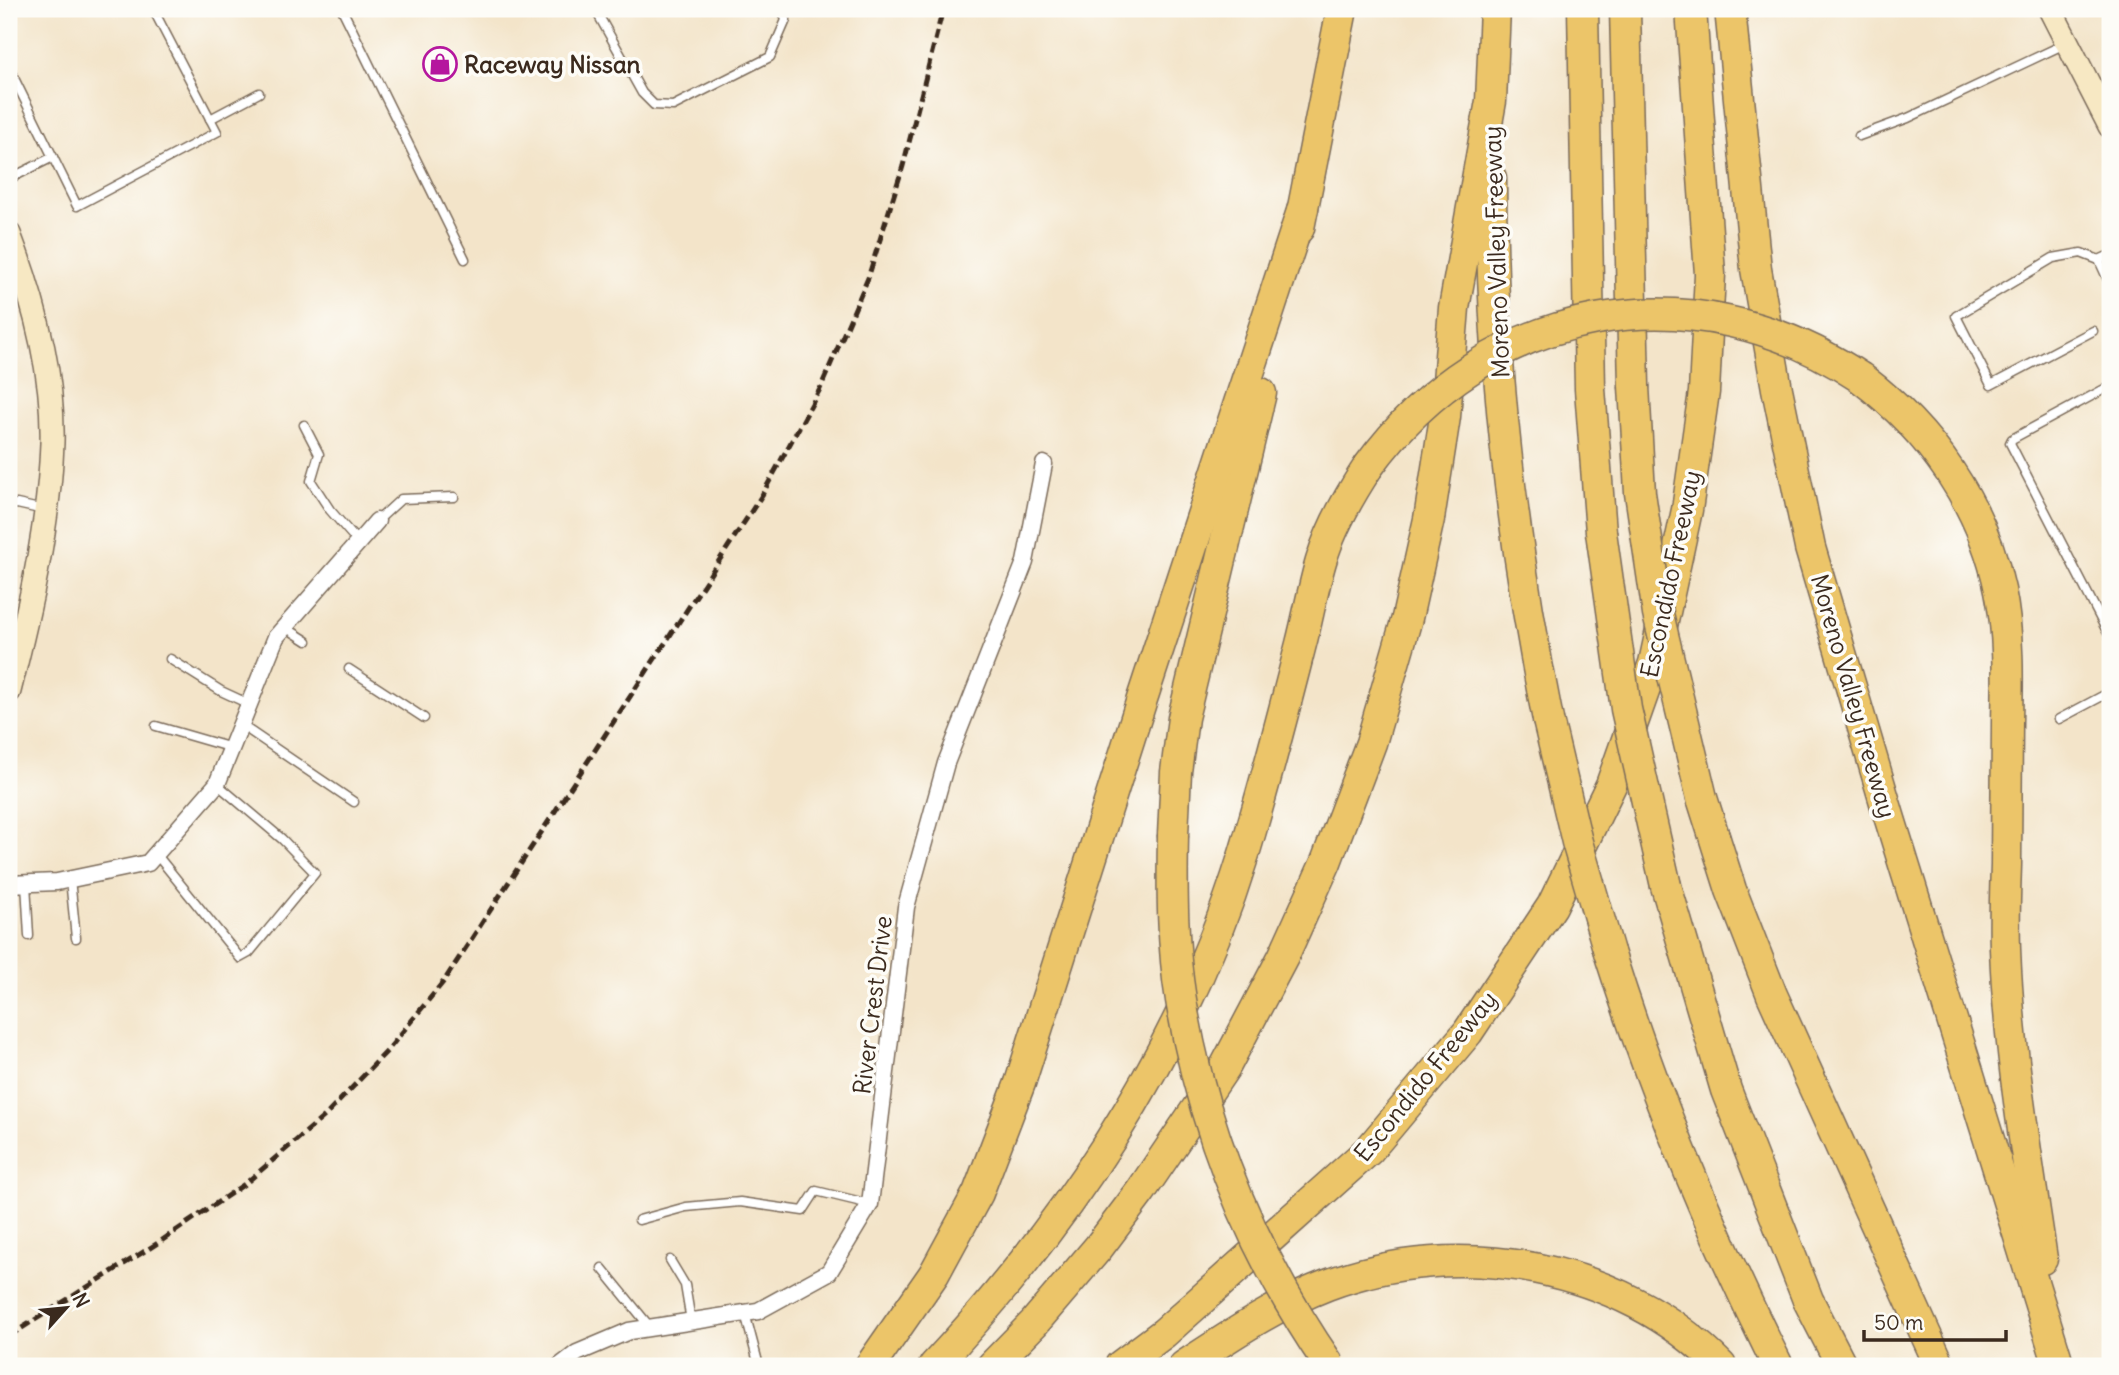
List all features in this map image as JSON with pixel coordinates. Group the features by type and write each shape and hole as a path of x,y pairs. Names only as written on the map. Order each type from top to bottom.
{"highway":[{"path":"1330,1366 1278,1284 1255,1238 1234,1191 1209,1119 1193,1060 1181,999 1174,938 1173,835 1176,772 1183,718 1303,208 1342,9"},
{"path":"992,1366 1034,1323 1098,1248 1141,1191 1224,1067 1283,957 1326,862 1371,743 1407,618 1429,519 1445,417 1454,307 1491,101 1495,9"},
{"path":"1583,9 1590,389 1601,531 1626,709 1666,886 1726,1090 1808,1300 1842,1366"},
{"path":"1625,9 1634,386 1640,493 1658,614 1702,798 1731,890 1772,995 1940,1366"},
{"name":"Escondido Freeway","path":"1120,1366 1164,1333 1369,1150 1468,1032 1552,906 1611,785 1654,663 1687,510 1704,392 1710,274 1691,9"},
{"name":"Moreno Valley Freeway","path":"1730,9 1756,269 1777,389 1811,548 1889,816 2057,1361"},
{"name":"Moreno Valley Freeway","path":"1491,101 1491,223 1497,356 1514,532 1530,633 1548,720 1577,842 1631,1023 1678,1150 1733,1276 1778,1366"},
{"path":"870,1366 882,1352 947,1251 978,1193 1015,1096 1303,208"},
{"path":"934,1366 1004,1287 1061,1215 1112,1138 1159,1059 1224,915 1248,839 1321,561 1346,502 1368,467 1388,439 1413,413 1455,378 1505,349 1539,334 1586,321 1639,315 1702,316 1731,320 1793,340 1832,358 1888,398 1921,431 1953,475 1982,533 2000,591 2006,637 2005,946 2008,1015 2057,1361"},
{"path":"1184,1366 1263,1315 1328,1285 1399,1266 1448,1260 1495,1262 1538,1269 1590,1283 1645,1308 1689,1338 1721,1366"}],"street":[{"path":"2050,9 2110,126"},
{"path":"9,234 36,317 45,362 52,442 47,510 24,633 9,691"},
{"name":"River Crest Drive","path":"560,1366 577,1353 629,1331 758,1311 829,1272 870,1204 906,907 947,763 1025,562 1044,464"},
{"path":"9,884 57,883 148,863 217,784 276,637 377,521"}],"lane":[{"path":"9,68 78,206 217,132 153,9"},
{"path":"342,9 465,259"},
{"path":"595,9 642,93 654,105 673,106 770,57 786,20 782,9"},
{"path":"1858,136 1908,118 2068,43"},
{"path":"210,119 259,93"},
{"path":"9,178 53,157"},
{"path":"2093,331 1991,385 1956,316 2053,258 2081,253 2099,260 2110,284"},
{"path":"2099,260 2110,255"},
{"path":"2110,386 2012,439 2010,443 2110,637"},
{"path":"304,425 319,454 310,481 330,510 358,542"},
{"path":"377,521 401,499 454,497"},
{"path":"9,505 47,510"},
{"path":"285,626 307,641"},
{"path":"170,659 221,691 249,704"},
{"path":"349,669 424,718"},
{"path":"2059,719 2110,692"},
{"path":"241,724 354,802"},
{"path":"156,726 232,748"},
{"path":"156,854 240,958 249,953 315,873 282,839 217,784"},
{"path":"71,879 76,938"},
{"path":"26,883 29,936"},
{"path":"639,1220 685,1207 740,1202 803,1211 816,1191 870,1204"},
{"path":"670,1260 685,1285 691,1321"},
{"path":"602,1268 650,1327"},
{"path":"745,1313 759,1366"}],"railway":[{"path":"9,1336 161,1241 246,1183 326,1115 387,1051 444,981 762,495 820,389 868,278 903,166 943,9"}],"place":[{"name":"Raceway Nissan","path":"440,64"}]}
